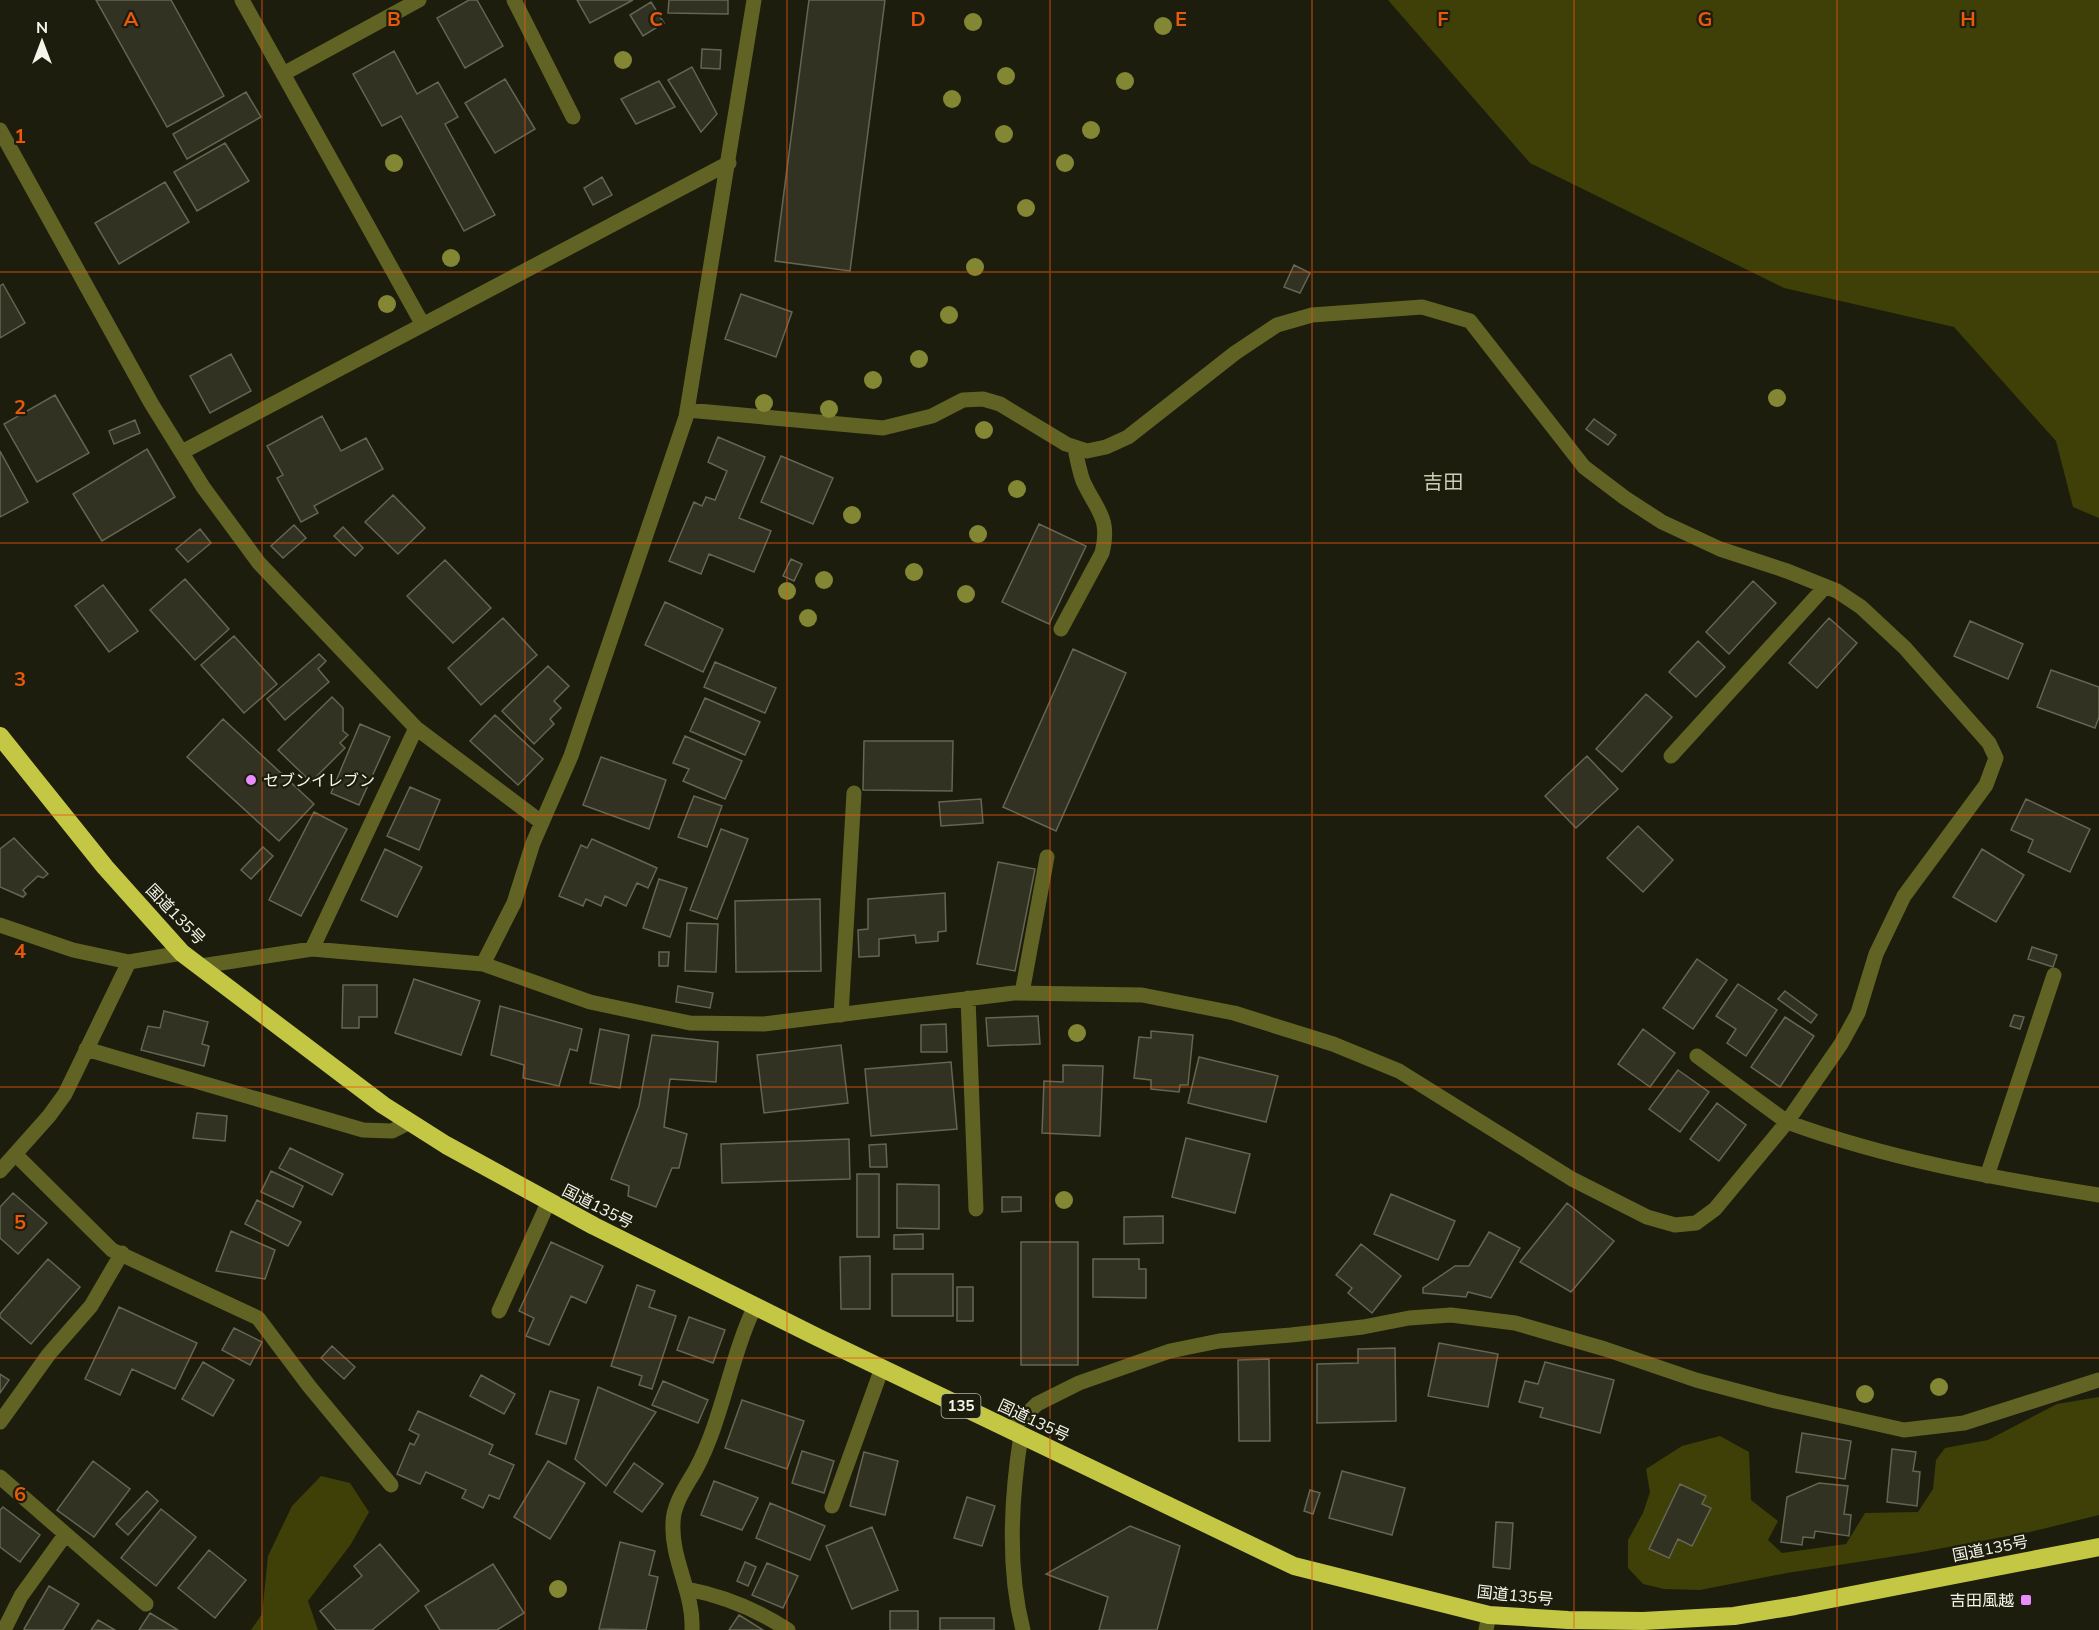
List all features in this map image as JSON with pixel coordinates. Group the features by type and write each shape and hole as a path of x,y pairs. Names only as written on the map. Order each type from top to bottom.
{"highway":[{"name":"国道135号","path":"0,736 105,867 182,953 383,1105 548,1203 882,1368 1294,1566 1487,1623 1568,1620 1642,1625 1734,1616 2099,1547"}],"street":[{"path":"242,0 423,325"},
{"path":"283,74 419,0"},
{"path":"514,0 573,117"},
{"path":"483,964 514,903 541,822 586,715 687,410 754,0"},
{"path":"0,130 150,403 203,487 259,563 416,728 541,822"},
{"path":"182,452 729,163"},
{"path":"201,966 312,949 483,964 590,1002 690,1023 764,1024 1022,993 1142,995 1234,1013 1333,1044 1399,1071 1572,1179 1647,1217 1675,1225 1696,1222 1715,1209 1787,1122 1841,1044 1858,1013 1876,954 1904,896 1986,786 1996,758 1989,743 1905,648 1862,607 1826,587 1787,570 1720,549 1662,522 1625,498 1584,467 1470,321 1422,307 1312,315 1277,325 1235,353 1128,437 1106,447 1087,452 1075,448 1000,404 983,399 963,400 932,416 882,428 687,410"},
{"path":"1061,629 1102,553 1105,540 1104,522 1096,500 1084,482 1075,448"},
{"path":"1671,756 1826,587"},
{"path":"312,949 416,728"},
{"path":"841,1015 854,793"},
{"path":"1022,993 1047,857"},
{"path":"0,926 73,950 129,962 182,953"},
{"path":"0,1172 65,1094 129,962"},
{"path":"1987,1176 2054,975"},
{"path":"968,998 976,1209"},
{"path":"86,1049 363,1130 392,1131 410,1122"},
{"path":"1697,1056 1787,1122 1836,1140 1940,1167 2099,1195"},
{"path":"15,1154 112,1250 258,1318 309,1386 391,1485"},
{"path":"499,1311 548,1203"},
{"path":"0,1422 49,1354 91,1306 122,1253"},
{"path":"692,1630 687,1589 676,1557 673,1522 677,1504 703,1456 730,1383 746,1326 755,1306"},
{"path":"1023,1630 1014,1578 1016,1432 1037,1404 1079,1383 1170,1351 1219,1341 1363,1327 1409,1318 1451,1315 1515,1323 1605,1349 1696,1380 1775,1401 1904,1430 1964,1423 2099,1380"},
{"path":"832,1506 882,1368"},
{"path":"0,1477 146,1604"},
{"path":"4,1630 21,1596 65,1535"},
{"path":"687,1589 717,1594 764,1614 788,1630"}],"shaded area":[{"path":"1388,0 2099,0 2099,518 2073,507 2056,441 1954,327 1784,288 1530,163"},
{"path":"2099,1397 2099,1515 2030,1532 1700,1590 1664,1589 1643,1584 1628,1568 1628,1540 1643,1513 1650,1492 1646,1469 1682,1446 1720,1436 1749,1452 1751,1500 1778,1521 1768,1540 1782,1553 1846,1544 1865,1513 1918,1512 1933,1489 1936,1460 1945,1448 1988,1440 2057,1404"},
{"path":"321,1476 350,1483 369,1512 351,1544 308,1601 318,1630 251,1630 262,1614 268,1556 292,1506"}],"building":[{"path":"96,0 171,0 224,96 167,127"},
{"path":"469,0 477,0 503,46 465,68 437,18"},
{"path":"577,0 633,0 590,23"},
{"path":"669,0 728,0 728,14 668,13"},
{"path":"809,0 885,0 850,271 775,261"},
{"path":"651,2 664,23 643,36 630,15"},
{"path":"702,49 721,50 720,69 701,68"},
{"path":"394,51 417,94 438,82 458,117 445,124 495,215 464,231 401,116 382,126 353,74"},
{"path":"692,67 717,114 701,132 668,80"},
{"path":"505,79 535,129 495,153 465,103"},
{"path":"659,81 675,107 636,124 621,99"},
{"path":"246,92 261,117 187,159 173,134"},
{"path":"225,143 249,181 197,211 174,172"},
{"path":"602,177 612,195 593,205 584,188"},
{"path":"165,182 189,222 119,264 95,223"},
{"path":"1294,265 1310,273 1300,293 1284,287"},
{"path":"3,284 25,323 0,338 0,286"},
{"path":"741,294 792,312 776,357 725,339"},
{"path":"231,354 251,391 210,413 190,376"},
{"path":"55,395 89,453 37,482 4,424"},
{"path":"322,416 341,451 366,438 383,469 314,506 318,513 301,522 277,478 283,475 267,446"},
{"path":"1594,419 1616,435 1608,445 1586,429"},
{"path":"135,420 140,433 114,444 109,431"},
{"path":"718,437 765,457 739,518 771,531 754,572 709,554 701,574 669,561 694,502 702,506 706,497 715,500 727,471 708,462"},
{"path":"147,449 175,497 102,541 73,494"},
{"path":"0,451 28,502 0,517"},
{"path":"781,456 833,478 813,524 761,502"},
{"path":"393,495 425,528 398,554 365,522"},
{"path":"1039,524 1086,546 1049,624 1002,602"},
{"path":"294,525 306,538 283,558 271,546"},
{"path":"343,527 363,548 355,556 334,536"},
{"path":"200,529 211,543 188,562 176,549"},
{"path":"791,559 802,564 794,581 783,576"},
{"path":"445,560 491,608 453,643 407,596"},
{"path":"185,579 229,629 195,660 150,610"},
{"path":"1753,581 1776,603 1729,654 1706,632"},
{"path":"103,585 138,631 109,652 75,606"},
{"path":"665,602 723,629 703,672 645,645"},
{"path":"503,618 537,655 481,705 448,668"},
{"path":"1829,618 1857,643 1817,688 1789,663"},
{"path":"1970,621 2023,644 2008,679 1954,656"},
{"path":"234,636 277,684 244,713 201,665"},
{"path":"1698,641 1725,667 1696,697 1669,672"},
{"path":"1073,649 1126,673 1056,831 1003,807"},
{"path":"319,654 326,661 318,669 329,682 285,720 267,699"},
{"path":"715,662 776,688 765,713 704,687"},
{"path":"548,666 569,686 554,701 561,708 550,719 554,724 534,744 502,711"},
{"path":"2051,670 2099,687 2099,717 2095,728 2037,707"},
{"path":"1646,694 1672,717 1622,772 1596,749"},
{"path":"332,697 343,708 343,731 348,735 340,743 345,748 311,782 278,750"},
{"path":"705,698 760,722 745,755 690,731"},
{"path":"495,715 543,759 518,785 470,741"},
{"name":"セブンイレブン","path":"223,719 314,804 279,841 187,757"},
{"path":"360,724 390,737 359,805 331,793"},
{"path":"685,736 742,761 725,799 683,781 689,769 673,763"},
{"path":"864,741 953,741 952,791 863,790"},
{"path":"1587,756 1618,789 1576,828 1545,796"},
{"path":"601,757 666,780 649,829 583,805"},
{"path":"410,787 440,800 419,850 387,836"},
{"path":"694,796 722,806 707,847 678,837"},
{"path":"981,799 983,823 941,826 939,802"},
{"path":"2026,799 2090,829 2070,872 2028,852 2033,840 2011,830"},
{"path":"314,812 347,829 301,916 269,900"},
{"path":"1638,826 1673,860 1643,892 1607,858"},
{"path":"721,829 748,839 717,919 690,910"},
{"path":"14,838 48,874 43,878 38,876 23,890 26,894 23,897 0,887 0,849"},
{"path":"592,839 657,868 648,888 637,883 626,906 605,896 601,906 586,899 583,906 559,896 581,845 587,848"},
{"path":"263,847 273,856 251,879 241,870"},
{"path":"385,849 422,867 397,917 361,900"},
{"path":"1982,849 2024,875 1996,922 1953,897"},
{"path":"998,862 1035,869 1015,971 977,964"},
{"path":"659,879 687,888 670,937 643,928"},
{"path":"945,893 946,931 938,932 938,941 916,943 915,935 879,939 879,956 859,957 858,930 868,929 868,899"},
{"path":"820,899 821,971 736,972 735,901"},
{"path":"687,923 718,924 716,972 685,971"},
{"path":"2032,947 2057,955 2053,967 2028,959"},
{"path":"659,952 669,952 668,966 659,966"},
{"path":"1697,959 1727,980 1693,1029 1663,1008"},
{"path":"414,979 480,1001 461,1055 395,1033"},
{"path":"1738,984 1777,1010 1746,1056 1727,1043 1736,1029 1716,1016"},
{"path":"343,985 377,985 377,1017 359,1017 359,1028 342,1028"},
{"path":"678,986 713,993 710,1008 676,1002"},
{"path":"1785,991 1817,1015 1811,1023 1778,999"},
{"path":"500,1006 582,1029 577,1051 570,1049 559,1086 523,1078 524,1065 491,1055"},
{"path":"164,1011 208,1022 202,1044 209,1046 204,1066 141,1050 148,1026 160,1028"},
{"path":"2014,1015 2024,1017 2020,1029 2010,1026"},
{"path":"1038,1016 1040,1044 988,1046 986,1018"},
{"path":"1785,1017 1814,1036 1780,1087 1751,1067"},
{"path":"946,1024 947,1052 921,1052 921,1025"},
{"path":"600,1029 629,1035 620,1088 590,1083"},
{"path":"1643,1029 1675,1053 1650,1087 1618,1064"},
{"path":"1151,1031 1193,1035 1188,1085 1180,1085 1179,1092 1151,1089 1151,1080 1134,1078 1139,1037 1151,1038"},
{"path":"652,1035 718,1042 716,1082 670,1079 664,1127 687,1134 679,1168 672,1168 656,1207 628,1196 629,1186 611,1179 639,1106"},
{"path":"841,1045 848,1103 764,1113 757,1055"},
{"path":"1199,1057 1278,1076 1266,1122 1188,1103"},
{"path":"951,1062 957,1129 871,1136 865,1069"},
{"path":"1063,1065 1103,1066 1100,1136 1042,1133 1044,1081 1063,1082"},
{"path":"1678,1070 1709,1092 1680,1132 1649,1109"},
{"path":"1717,1103 1746,1125 1719,1161 1690,1139"},
{"path":"197,1113 227,1116 225,1141 193,1138"},
{"path":"1186,1138 1250,1154 1235,1213 1172,1197"},
{"path":"849,1139 850,1179 722,1183 721,1144"},
{"path":"886,1144 887,1167 870,1167 869,1145"},
{"path":"290,1148 343,1174 332,1195 279,1168"},
{"path":"271,1171 303,1186 293,1207 261,1192"},
{"path":"857,1174 879,1174 879,1237 857,1237"},
{"path":"897,1184 939,1185 939,1229 897,1228"},
{"path":"13,1193 47,1223 18,1254 0,1238 0,1207"},
{"path":"1391,1194 1455,1221 1438,1260 1374,1234"},
{"path":"1002,1197 1021,1197 1021,1211 1002,1212"},
{"path":"257,1200 301,1222 288,1246 245,1224"},
{"path":"1567,1203 1614,1241 1571,1292 1520,1262"},
{"path":"1163,1216 1163,1243 1124,1244 1124,1217"},
{"path":"231,1231 275,1250 265,1279 216,1271"},
{"path":"1489,1232 1520,1248 1491,1298 1468,1292 1466,1297 1423,1293 1423,1288 1455,1266 1469,1266"},
{"path":"923,1234 923,1249 894,1249 894,1235"},
{"path":"551,1242 603,1266 586,1303 571,1296 549,1345 526,1336 534,1318 519,1311"},
{"path":"1021,1242 1078,1242 1078,1365 1021,1365"},
{"path":"1361,1244 1401,1276 1372,1313 1348,1293 1352,1288 1336,1275"},
{"path":"870,1256 870,1309 841,1309 840,1257"},
{"path":"48,1259 80,1287 31,1344 0,1317 0,1314"},
{"path":"1093,1259 1139,1259 1139,1269 1146,1269 1146,1298 1093,1297"},
{"path":"892,1274 953,1274 953,1316 892,1316"},
{"path":"637,1285 655,1291 649,1307 676,1316 652,1389 639,1385 642,1376 611,1366"},
{"path":"957,1287 973,1287 973,1321 957,1321"},
{"path":"119,1307 197,1343 175,1389 132,1369 120,1395 85,1379"},
{"path":"689,1317 725,1330 713,1363 677,1350"},
{"path":"234,1328 262,1342 250,1365 222,1350"},
{"path":"1439,1343 1498,1354 1488,1407 1428,1396"},
{"path":"332,1346 355,1367 344,1379 321,1358"},
{"path":"1395,1348 1396,1421 1317,1423 1317,1364 1358,1363 1358,1349"},
{"path":"1269,1359 1270,1441 1239,1441 1238,1360"},
{"path":"203,1362 234,1380 213,1416 182,1399"},
{"path":"1545,1362 1614,1380 1600,1433 1540,1417 1543,1408 1519,1402 1525,1381 1538,1384"},
{"path":"0,1374 9,1380 0,1393"},
{"path":"481,1375 515,1394 504,1414 470,1396"},
{"path":"663,1381 708,1400 698,1423 652,1405"},
{"path":"598,1387 656,1412 606,1486 575,1459"},
{"path":"550,1391 579,1400 566,1444 536,1434"},
{"path":"742,1400 804,1421 787,1469 725,1448"},
{"path":"418,1411 493,1445 489,1454 514,1465 499,1499 489,1495 483,1508 462,1498 466,1490 426,1472 420,1484 397,1474 410,1443 414,1445 419,1435 409,1430"},
{"path":"1802,1433 1851,1441 1845,1479 1796,1472"},
{"path":"1892,1449 1916,1452 1913,1471 1920,1472 1917,1506 1887,1502"},
{"path":"802,1451 834,1461 824,1493 792,1483"},
{"path":"864,1452 898,1461 885,1515 850,1506"},
{"path":"93,1461 130,1489 94,1537 57,1510"},
{"path":"548,1461 585,1483 550,1539 514,1517"},
{"path":"634,1463 663,1484 642,1512 614,1492"},
{"path":"1342,1471 1405,1488 1392,1535 1329,1518"},
{"path":"714,1481 758,1498 742,1530 701,1515"},
{"path":"1819,1483 1848,1486 1844,1514 1851,1515 1849,1536 1815,1531 1814,1538 1803,1537 1802,1545 1781,1542 1787,1497"},
{"path":"1680,1484 1706,1496 1702,1504 1711,1508 1692,1546 1678,1539 1669,1558 1649,1549"},
{"path":"1310,1490 1320,1493 1313,1514 1304,1511"},
{"path":"147,1491 158,1501 128,1535 116,1524"},
{"path":"967,1497 995,1506 982,1546 954,1538"},
{"path":"770,1503 825,1526 810,1560 756,1538"},
{"path":"3,1507 40,1535 20,1562 0,1547 0,1510"},
{"path":"161,1509 196,1537 156,1586 121,1558"},
{"path":"1496,1522 1513,1523 1510,1569 1493,1567"},
{"path":"1130,1526 1180,1546 1157,1630 1099,1630 1108,1597 1046,1574"},
{"path":"872,1527 898,1590 852,1609 826,1546"},
{"path":"620,1542 655,1551 649,1575 658,1577 646,1630 599,1629"},
{"path":"380,1544 419,1591 372,1630 336,1630 320,1611 362,1576 354,1566"},
{"path":"209,1550 246,1580 215,1618 178,1588"},
{"path":"745,1562 756,1567 748,1586 737,1581"},
{"path":"767,1563 798,1576 783,1608 752,1595"},
{"path":"493,1564 524,1613 497,1630 440,1630 425,1606"},
{"path":"49,1586 79,1604 63,1630 24,1629"},
{"path":"890,1611 918,1611 918,1630 890,1630"},
{"path":"150,1613 178,1630 139,1630"},
{"path":"739,1615 763,1630 729,1630"},
{"path":"940,1618 994,1618 994,1630 940,1630"},
{"path":"98,1620 115,1630 91,1630"}],"place":[{"name":"セブンイレブン","path":"251,780"},
{"name":"吉田風越","path":"2026,1600"}],"district":[{"name":"吉田","path":"1443,482"}]}
